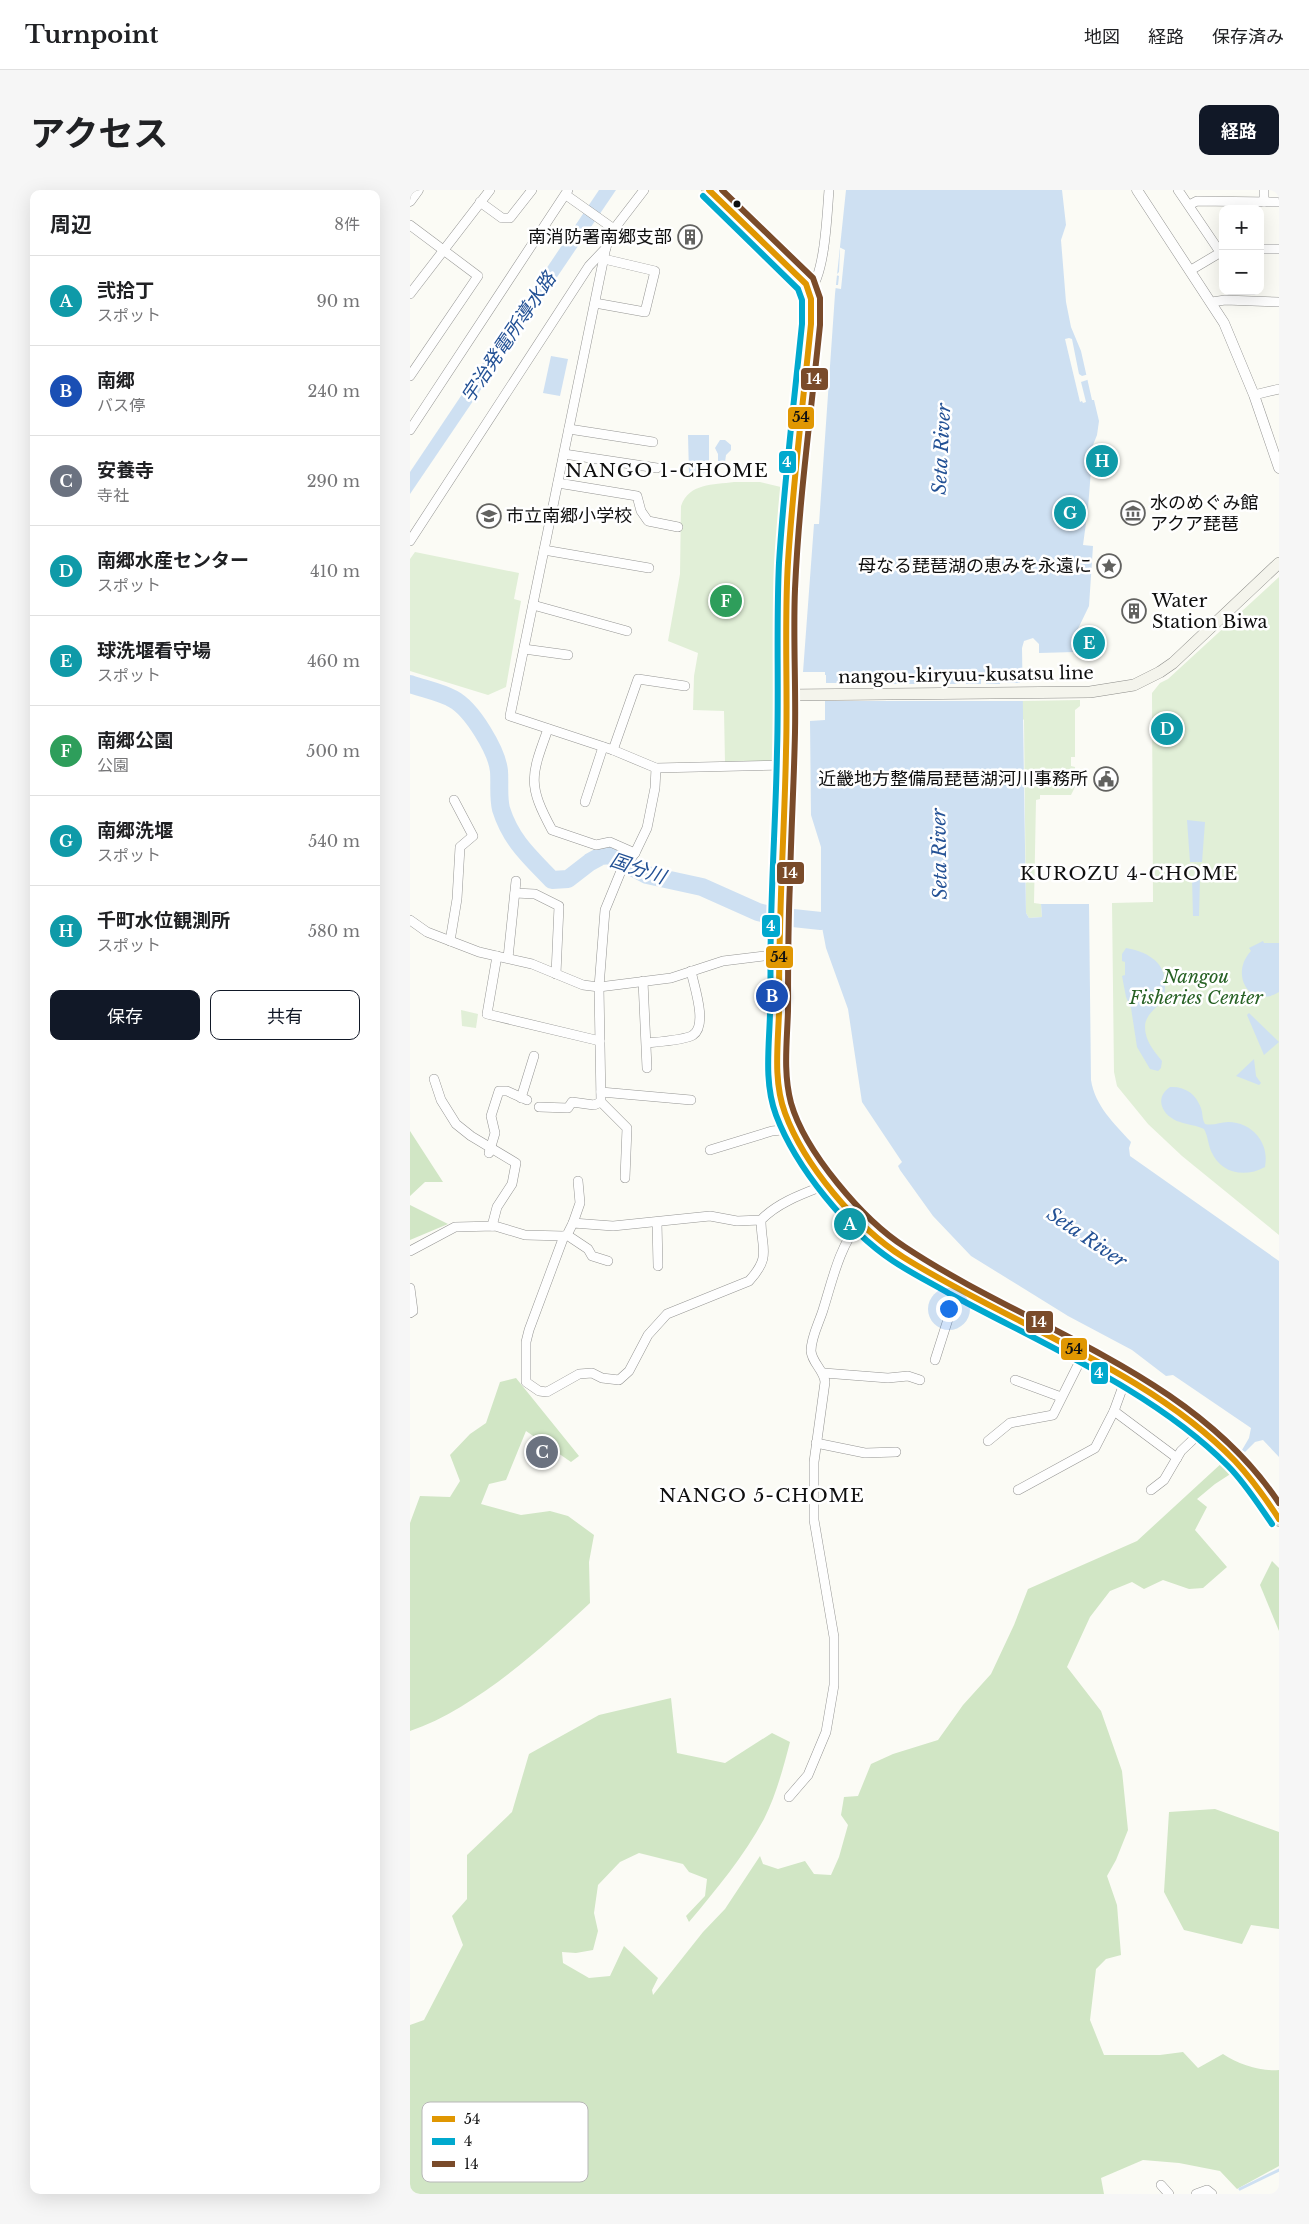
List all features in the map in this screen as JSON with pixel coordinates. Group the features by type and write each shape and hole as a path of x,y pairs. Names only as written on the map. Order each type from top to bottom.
{"highway":[{"path":"709,190 793,270 809,291 811,324 788,562 786,765 780,918 778,1092 792,1129 798,1142 828,1184 860,1221 897,1254 1148,1391 1202,1431 1247,1473 1258,1486 1279,1519"}],"main road":[{"name":"nangou-kiryuu-kusatsu line","path":"786,695 1026,693 1113,690 1148,680 1173,663 1279,563"}],"street":[{"path":"410,201 418,190"},
{"path":"410,294 490,190"},
{"path":"480,202 502,218 510,218 532,190"},
{"path":"644,190 610,226 510,716 614,750 656,768 786,765"},
{"path":"809,291 815,286 820,272 829,190"},
{"path":"1137,190 1212,302 1234,344 1279,468"},
{"path":"1178,190 1221,250"},
{"path":"1264,190 1264,202"},
{"path":"410,430 567,192 577,203 610,226"},
{"path":"1189,205 1197,200 1279,202"},
{"path":"410,225 478,276 410,376"},
{"path":"410,541 589,266 606,247"},
{"path":"1264,249 1279,249"},
{"path":"1191,270 1219,254"},
{"path":"595,303 645,312 655,271 604,259"},
{"path":"1212,302 1225,300 1279,302"},
{"path":"1254,395 1279,389"},
{"path":"569,429 653,442"},
{"path":"564,454 657,468"},
{"path":"558,483 637,496 641,511 648,520 678,527"},
{"path":"544,550 649,568"},
{"path":"533,604 627,630"},
{"path":"524,649 568,655"},
{"path":"614,750 638,679 685,686"},
{"path":"548,729 534,768 534,785 541,809 552,830 596,845 610,842 633,856"},
{"path":"585,802 603,747"},
{"path":"624,1178 627,1128 601,1097 600,987 605,910 621,870 633,856 647,828 655,788 656,768"},
{"path":"450,941 457,899 460,847 473,836 454,800"},
{"path":"508,958 516,881"},
{"path":"515,893 535,894 559,906 556,974"},
{"path":"410,920 427,932 479,952 532,964 584,985 600,987 671,978 723,961 780,954"},
{"path":"497,956 487,1014 600,1041"},
{"path":"647,1044 692,1036 699,1029 700,1014 691,971"},
{"path":"644,981 647,1068"},
{"path":"490,1150 495,1133 491,1116 498,1091 507,1091 524,1099 534,1056"},
{"path":"434,1079 441,1100 456,1124 490,1150 516,1163 512,1184 497,1207 492,1226"},
{"path":"601,1097 691,1100"},
{"path":"539,1107 568,1108 572,1102 594,1105 601,1097"},
{"path":"710,1150 772,1131 792,1129"},
{"path":"578,1181 580,1203 526,1342 526,1382 539,1391 547,1392 579,1374 592,1373 602,1378 619,1380 629,1371 648,1335 667,1314 750,1280 758,1271 764,1257 761,1220"},
{"path":"573,1223 613,1226 710,1216 737,1221 761,1220 769,1212 785,1202 828,1184"},
{"path":"860,1221 848,1236 833,1275 813,1338 811,1352 816,1365 824,1373 888,1378 908,1376 920,1380"},
{"path":"657,1222 658,1266"},
{"path":"410,1251 455,1227 492,1226 525,1235 566,1235 588,1249 592,1256 608,1261"},
{"path":"410,1288 413,1311 410,1313"},
{"path":"935,1360 958,1288"},
{"path":"988,1441 1010,1424 1053,1415 1083,1355"},
{"path":"789,1798 808,1775 826,1732 834,1684 834,1637 814,1520 814,1462 824,1397 824,1373"},
{"path":"1018,1490 1095,1448 1114,1410 1126,1378"},
{"path":"1015,1380 1061,1397"},
{"path":"1114,1410 1177,1458"},
{"path":"1151,1490 1164,1480 1177,1458 1202,1431"},
{"path":"816,1443 865,1454 896,1452"},
{"path":"1161,2185 1169,2194"},
{"path":"1196,2194 1207,2190 1212,2194"}],"green space":[{"path":"734,482 760,482 785,488 777,578 773,762 725,763 724,711 693,710 694,676 698,653 668,641 680,574 681,506 685,498 696,489 703,486"},
{"path":"415,552 519,573 514,599 521,601 506,687 488,695 410,671 410,559"},
{"name":"Nangou Fisheries Center","path":"1279,577 1279,1235 1182,1156 1148,1124 1117,1086 1114,1072 1112,903 1153,902 1152,693 1160,683 1168,679"},
{"path":"1080,700 1080,706 1075,710 1075,757 1071,757 1071,766 1075,767 1075,787 1071,795 1040,795 1040,799 1036,800 1034,903 1041,904 1042,917 1029,918 1026,913 1024,720 1021,717 1022,701"},
{"path":"461,1010 478,1014 476,1028 462,1026"},
{"path":"410,1131 443,1182 425,1182 410,1196"},
{"path":"410,1205 448,1224 410,1240"},
{"path":"516,1378 579,1456 571,1462 526,1431 506,1480 489,1484 481,1504 521,1515 550,1511 568,1516 594,1535 589,1562 590,1603 506,1676 458,1708 410,1731 410,1523 420,1496 450,1497 460,1481 450,1455 470,1434 486,1423 500,1382"},
{"path":"1224,1461 1233,1467 1232,1473 1197,1499 1207,1507 1195,1530 1227,1567 1203,1588 1189,1589 1163,1580 1144,1589 1132,1582 1110,1591 1090,1617 1067,1667 1101,1711 1122,1771 1128,1830 1116,1860 1107,1876 1117,1905 1121,1955 1106,1959 1096,1969 1090,2020 1104,2055 1160,2055 1183,2052 1198,2068 1223,2054 1250,2066 1265,2070 1279,2070 1279,2166 1237,2189 1220,2171 1179,2163 1143,2160 1101,2178 1104,2194 410,2194 410,2025 424,2020 463,1945 452,1916 467,1899 467,1855 512,1812 529,1754 599,1715 671,1698 677,1753 725,1763 772,1733 790,1742 776,1791 764,1819 739,1859 689,1922 686,1916 705,1896 707,1879 689,1872 683,1864 639,1853 620,1862 598,1885 594,1913 598,1931 593,1950 576,1953 562,1952 563,1963 589,1978 610,1976 624,1946 658,1978 652,1990 653,1995 703,1932 725,1909 760,1856 763,1864 778,1869 805,1861 814,1874 831,1875 839,1857 848,1825 841,1815 844,1797 858,1796 871,1764 893,1754 938,1740 963,1705 991,1674 1014,1625 1028,1589 1137,1541"},
{"path":"1272,1561 1279,1568 1279,1631 1260,1585"},
{"path":"1215,1809 1279,1832 1279,1929 1251,1925 1242,1944 1184,1930 1164,1892 1169,1812"}],"water":[{"name":"宇治発電所導水路","path":"599,190 616,190 410,494 410,472"},
{"name":"Seta River","path":"846,190 1062,190 1066,225 1061,240 1066,302 1071,327 1081,351 1092,400 1094,400 1099,421 1093,445 1083,545 1093,546 1089,606 1075,635 1075,652 1039,653 1039,644 1033,638 1024,641 1022,648 1026,913 1029,918 1042,917 1041,904 1089,904 1091,1080 1101,1106 1131,1142 1129,1148 1130,1156 1279,1261 1279,1457 1263,1440 1255,1442 1245,1452 1242,1450 1249,1438 1251,1428 1173,1375 1166,1376 1132,1350 1068,1316 971,1256 933,1216 900,1170 898,1166 902,1162 862,1102 848,1009 826,948 822,927 799,924 798,913 821,914 821,847 811,815 810,721 825,720 825,672 803,672 814,524 819,524 835,294"},
{"path":"551,356 568,359 560,396 543,393"},
{"path":"688,435 709,435 709,473 689,473"},
{"path":"720,440 725,440 731,445 731,450 726,455 725,462 718,461 718,454 715,448"},
{"path":"1187,820 1205,822 1202,862 1190,862"},
{"path":"1192,877 1200,877 1199,916 1193,916"},
{"path":"1263,941 1264,943 1279,943 1279,992 1269,996 1259,996 1252,993 1246,987 1242,970 1245,960 1251,951 1249,948"},
{"path":"1126,948 1153,958 1162,969 1164,975 1165,989 1163,999 1149,1015 1145,1027 1148,1041 1162,1061 1161,1068 1158,1071 1150,1069 1137,1047 1131,1008 1126,997 1122,976 1125,975 1125,962 1122,961 1122,954"},
{"path":"1249,1013 1279,1042 1264,1055 1247,1015"},
{"path":"1254,1059 1256,1076 1261,1083 1259,1085 1236,1076"},
{"path":"1170,1087 1180,1088 1193,1095 1199,1103 1205,1124 1237,1123 1252,1130 1262,1142 1265,1150 1265,1167 1242,1173 1234,1172 1221,1165 1211,1151 1204,1129 1174,1120 1165,1112 1161,1102 1162,1096"}],"pier":[{"path":"839,247 845,250 841,289 835,288 835,285 838,285 839,276 836,275 839,272"},
{"path":"1065,339 1072,339 1079,374 1082,376 1089,374 1090,379 1081,382 1086,402 1083,403 1082,401 1080,402"},
{"path":"860,674 865,674 865,684 879,684 880,675 885,675 885,684 901,684 901,675 905,675 905,684 921,684 921,675 925,675 926,684 940,684 941,675 945,675 945,684 960,684 960,675 966,675 966,684 981,684 981,674 986,674 986,684 1000,684 1001,674 1007,674 1007,683 1020,683 1020,674 1024,674 1024,701 823,701 823,675 826,675 826,683 841,683 841,675 845,675 845,683 859,683"}],"waterway":[{"name":"国分川","path":"410,684 453,699 475,721 494,753 499,771 500,804 505,820 522,848 552,880 568,879 590,862 601,856 609,855 647,875 702,887 758,912 774,916 821,921"},
{"path":"1240,2189 1279,2170"}],"transit line":[{"name":"54","path":"709,190 806,284 811,299 811,324 793,503 787,586 785,796 777,1063 781,1101 785,1113 794,1133 818,1174 850,1212 885,1244 944,1281 1120,1374 1162,1400 1200,1429 1235,1461 1279,1519"},
{"name":"14","path":"722,190 813,278 820,298 820,325 802,490 794,607 795,732 786,1057 791,1103 798,1122 822,1163 838,1183 871,1220 889,1235 953,1276 1107,1357 1156,1387 1202,1420 1243,1458 1279,1503"},
{"name":"4","path":"703,196 798,289 802,300 802,324 784,503 778,587 778,728 768,1065 772,1103 776,1115 796,1156 825,1196 858,1233 876,1248 914,1274 1096,1371 1166,1415 1199,1439 1228,1466 1246,1487 1272,1524"}],"place":[{"name":"南消防署南郷支部","path":"690,237"},
{"name":"千町水位観測所","path":"1102,461"},
{"name":"南郷洗堰","path":"1070,513"},
{"name":"水のめぐみ館 アクア琵琶","path":"1133,513"},
{"name":"市立南郷小学校","path":"489,516"},
{"name":"母なる琵琶湖の恵みを永遠に","path":"1109,566"},
{"name":"南郷公園","path":"726,601"},
{"name":"Water Station Biwa","path":"1134,611"},
{"name":"球洗堰看守場","path":"1089,643"},
{"name":"南郷水産センター","path":"1167,729"},
{"name":"近畿地方整備局琵琶湖河川事務所","path":"1106,779"},
{"name":"南郷","path":"772,996"},
{"name":"弐拾丁","path":"850,1224"},
{"name":"安養寺","path":"542,1452"}],"district":[{"name":"NANGO 1-CHOME","path":"667,470"},
{"name":"KUROZU 4-CHOME","path":"1129,873"},
{"name":"NANGO 5-CHOME","path":"762,1495"}]}
